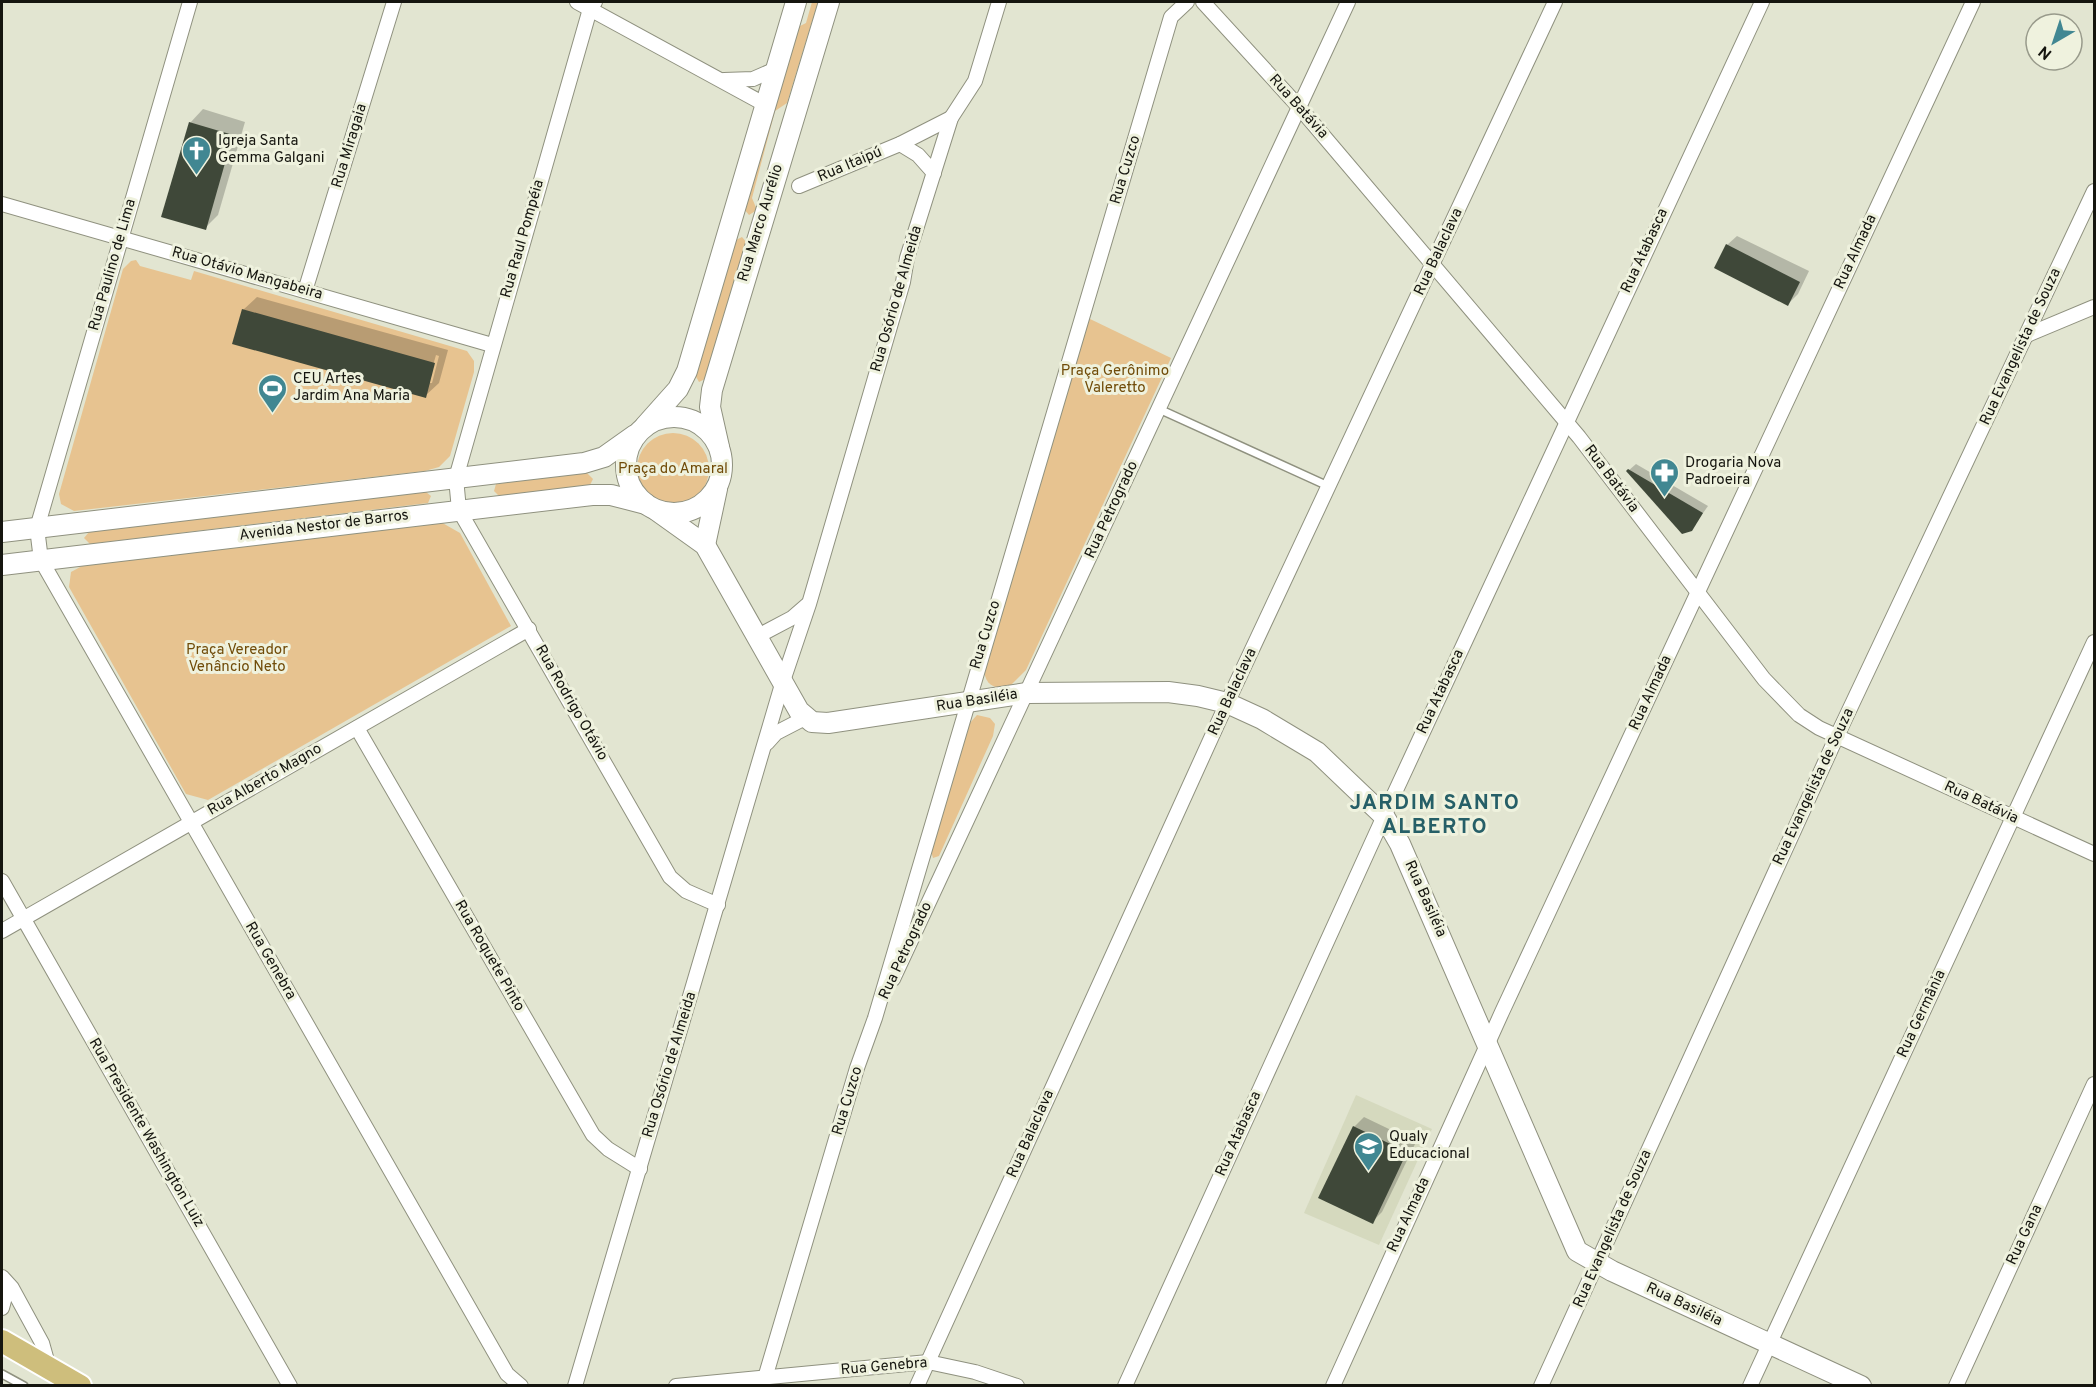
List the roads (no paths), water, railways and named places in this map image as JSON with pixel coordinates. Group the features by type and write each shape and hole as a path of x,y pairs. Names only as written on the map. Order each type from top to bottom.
{"main road":[{"path":"2,1341 80,1386"}],"street":[{"name":"Rua Paulino de Lima","path":"37,528 190,2"},
{"name":"Rua Miragaia","path":"305,291 394,2"},
{"path":"577,2 593,5 766,105"},
{"name":"Rua Marco Aurélio","path":"640,430 678,389 687,371 796,2"},
{"name":"Rua Marco Aurélio","path":"719,447 710,407 712,390 829,2"},
{"name":"Rua Osório de Almeida","path":"575,1386 934,172 951,118 975,81 999,2"},
{"name":"Rua Cuzco","path":"765,1378 857,1068 875,1018 1171,17 1187,2"},
{"name":"Rua Batávia","path":"1203,2 1299,107 1579,437 1697,594 1788,705 1810,724 2094,854"},
{"name":"Rua Petrogrado","path":"875,1018 1348,2"},
{"name":"Rua Balaclava","path":"917,1386 1227,703 1555,2"},
{"name":"Rua Atabasca","path":"1125,1386 1384,816 1761,2"},
{"name":"Rua Almada","path":"1333,1386 1487,1045 1973,2"},
{"name":"Rua Raul Pompéia","path":"456,478 492,345 593,5"},
{"path":"724,80 753,78 776,69"},
{"name":"Rua Itaipú","path":"799,186 900,144 951,118"},
{"name":"Rua Itaipú","path":"900,144 918,155 934,172"},
{"name":"Rua Evangelista de Souza","path":"1541,1386 1837,736 2094,191"},
{"name":"Rua Otávio Mangabeira","path":"2,204 492,345"},
{"path":"733,216 761,224"},
{"path":"2026,335 2094,307"},
{"path":"2,532 584,463 604,456 640,430 664,417 687,418 707,429 719,447 722,470 705,546"},
{"path":"640,430 626,453 625,472 632,490 651,507 705,546 805,718 776,733 766,744"},
{"name":"Rua Rodrigo Otávio","path":"456,478 459,510 670,878 686,891 718,905"},
{"path":"651,507 676,513 696,508 712,495 718,486"},
{"name":"Avenida Nestor de Barros","path":"2,565 601,494 651,507"},
{"name":"Rua Genebra","path":"37,528 41,560 507,1374 520,1386"},
{"path":"758,636 792,618 808,604"},
{"name":"Rua Alberto Magno","path":"2,931 529,629"},
{"name":"Rua Germânia","path":"1750,1386 2094,642"},
{"name":"Rua Basiléia","path":"805,718 812,722 828,723 1027,693 1168,692 1227,703 1262,719 1317,752 1384,816 1413,870 1570,1241 1577,1251 1597,1264 1861,1386"},
{"name":"Rua Roquete Pinto","path":"357,728 593,1134 608,1149 640,1169"},
{"name":"Rua Presidente Washington Luiz","path":"2,881 290,1386"},
{"name":"Rua Gana","path":"1956,1386 2094,1084"},
{"path":"2,1308 6,1293 3,1279"},
{"path":"3,1279 12,1288 42,1343 49,1368"},
{"name":"Rua Genebra","path":"676,1386 928,1362 975,1372 1017,1386"}],"lane":[{"path":"1159,409 1328,486"},
{"path":"2,1374 24,1386"}],"place":[{"name":"Igreja Santa Gemma Galgani","path":"197,176"},
{"name":"CEU Artes Jardim Ana Maria","path":"272,414"},
{"name":"Drogaria Nova Padroeira","path":"1664,498"},
{"name":"Qualy Educacional","path":"1368,1172"}],"district":[{"name":"JARDIM SANTO ALBERTO","path":"1435,815"}],"park label":[{"name":"Praça Gerônimo Valeretto","path":"1115,380"},
{"name":"Praça do Amaral","path":"673,469"},
{"name":"Praça Vereador Venâncio Neto","path":"237,658"}]}
